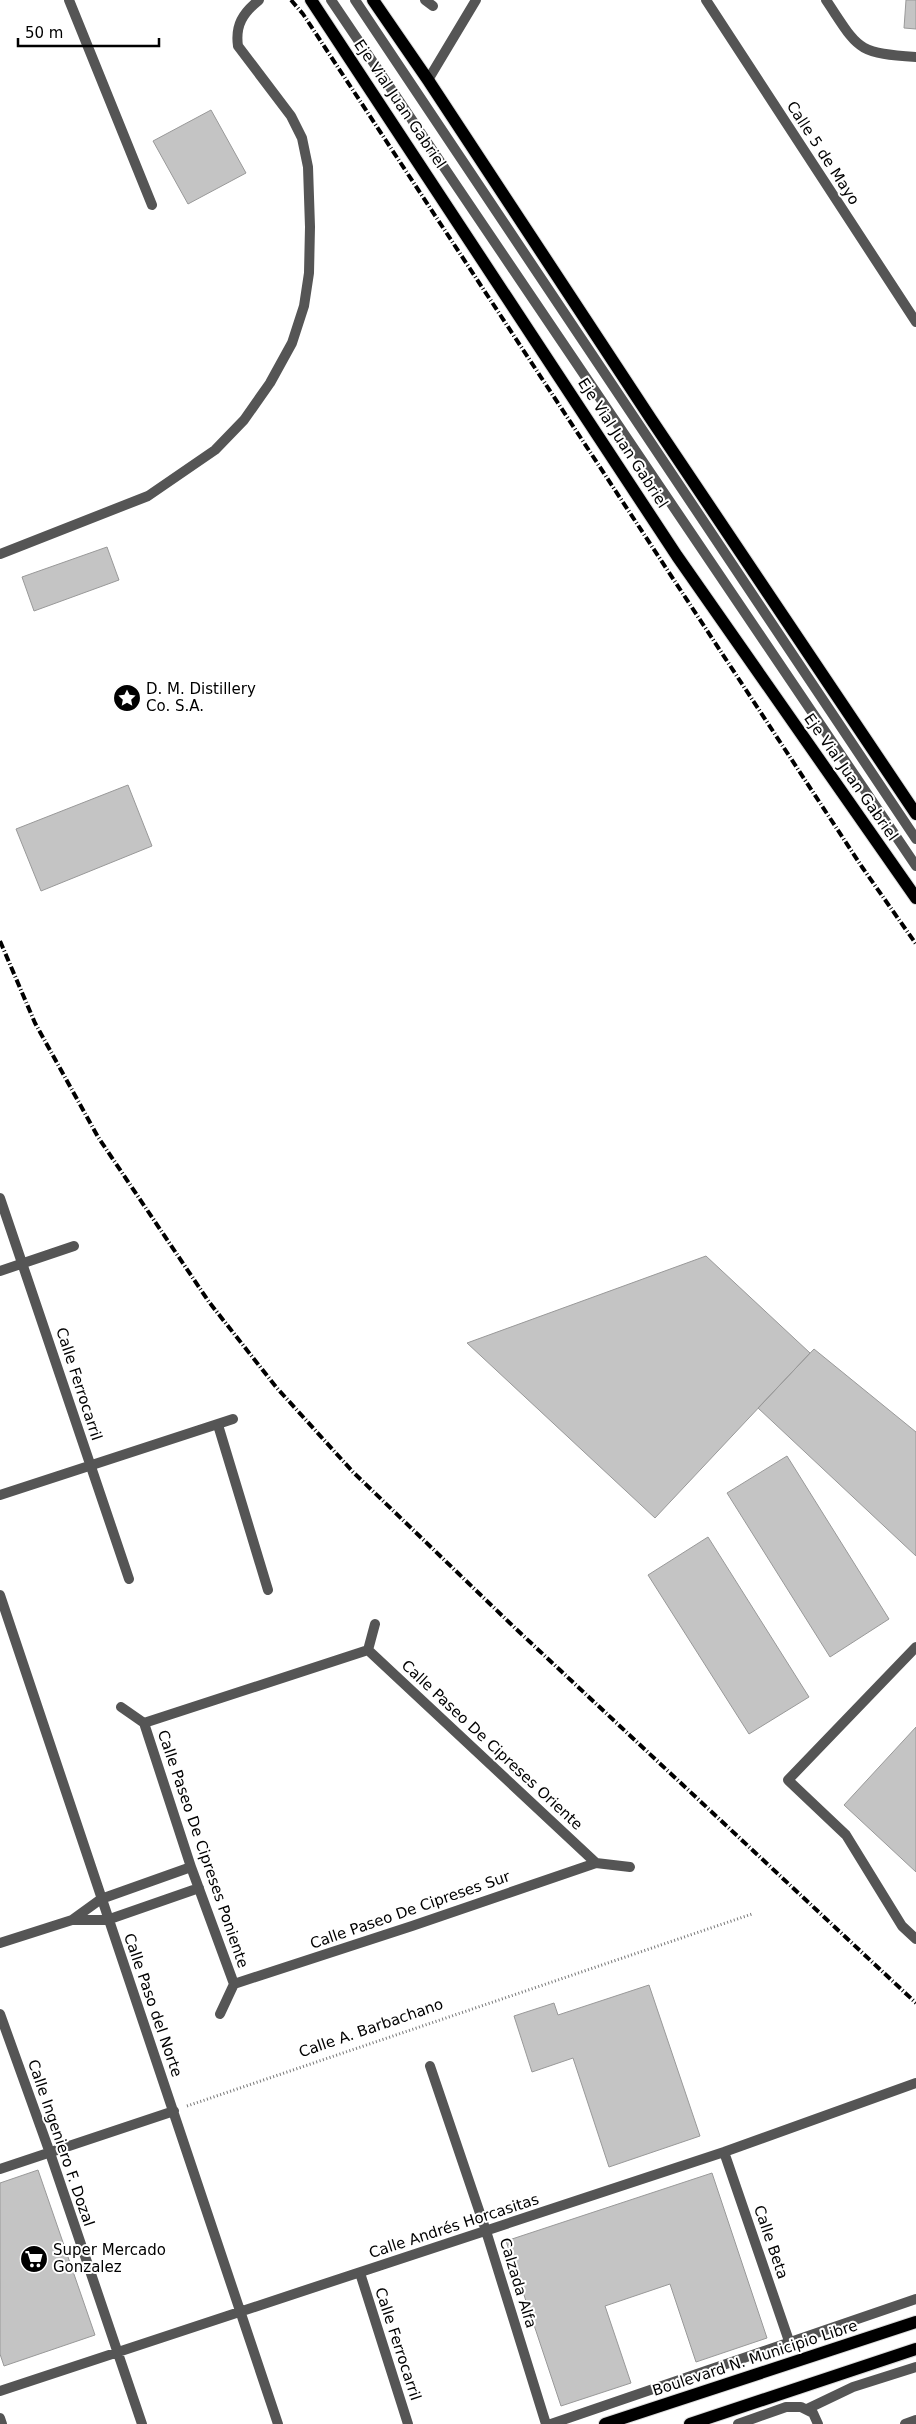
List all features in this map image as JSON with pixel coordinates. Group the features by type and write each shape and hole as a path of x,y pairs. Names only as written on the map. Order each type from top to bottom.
{"main road":[{"name":"Eje Vial Juan Gabriel","path":"311,0 677,556 916,898"},
{"path":"373,0 428,80 650,419 916,814"},
{"name":"Boulevard N. Municipio Libre","path":"605,2424 916,2322"},
{"path":"690,2424 916,2349"}],"street":[{"path":"69,0 152,205"},
{"path":"0,554 148,496 215,450 244,420 270,384 292,343 304,306 309,273 308,166 302,138 291,116 238,46 236,33 239,22 245,12 259,0"},
{"path":"331,0 916,866"},
{"path":"355,0 916,839"},
{"path":"428,80 476,0"},
{"name":"Calle 5 de Mayo","path":"706,0 916,322"},
{"path":"826,0 853,41 865,50 881,55 916,57"},
{"name":"Calle Ferrocarril","path":"0,1198 129,1579"},
{"path":"0,1271 74,1246"},
{"path":"0,1495 233,1419"},
{"path":"218,1425 268,1590"},
{"name":"Calle Paso del Norte","path":"0,1595 107,1920 174,2111 278,2424"},
{"path":"121,1707 144,1723 368,1650 375,1624"},
{"path":"916,1647 788,1780 846,1835 902,1926 916,1939"},
{"name":"Calle Paseo De Cipreses Oriente","path":"368,1650 596,1863"},
{"name":"Calle Paseo De Cipreses Poniente","path":"144,1723 191,1867 234,1984"},
{"path":"596,1863 630,1867"},
{"name":"Calle Paseo De Cipreses Sur","path":"234,1984 596,1863"},
{"path":"72,1920 101,1899 191,1867"},
{"path":"0,1943 72,1920 107,1920 199,1888"},
{"path":"220,2014 234,1984"},
{"name":"Calle Ingeniero F. Dozal","path":"0,2014 50,2153 142,2424"},
{"name":"Calzada Alfa","path":"430,2066 486,2231 546,2424"},
{"name":"Calle Andrés Horcasitas","path":"0,2391 724,2152 916,2083"},
{"path":"0,2170 174,2111"},
{"name":"Calle Beta","path":"724,2152 790,2341"},
{"name":"Calle Ferrocarril","path":"360,2272 408,2424"},
{"path":"551,2424 606,2407 790,2341 916,2300"},
{"path":"807,2409 853,2387 916,2367"},
{"path":"738,2424 786,2407 807,2409 813,2413 818,2424"},
{"path":"0,2418 2,2424"},
{"path":"905,2424 916,2420"}],"path":[{"name":"Calle A. Barbachano","path":"174,2111 752,1914"}],"building":[{"path":"906,0 916,0 916,29 904,28"},
{"path":"211,110 246,173 188,204 153,141"},
{"path":"107,547 119,580 34,611 22,577"},
{"path":"128,785 152,846 41,891 16,829"},
{"path":"706,1256 810,1353 655,1518 467,1343"},
{"path":"814,1349 916,1432 916,1556 758,1408"},
{"path":"787,1456 889,1619 830,1657 727,1493"},
{"path":"708,1537 809,1697 749,1734 648,1575"},
{"path":"916,1727 916,1872 844,1805"},
{"path":"649,1985 700,2136 609,2167 573,2058 532,2072 514,2016 554,2003 558,2015"},
{"name":"Super Mercado Gonzalez","path":"38,2170 95,2335 4,2366 0,2354 0,2183"},
{"path":"712,2173 767,2338 696,2362 670,2284 605,2306 631,2383 561,2406 506,2241"}],"railway":[{"path":"291,0 303,14 862,867 916,944"},
{"path":"0,941 35,1023 98,1137 209,1302 276,1387 353,1472 515,1628 916,2003"}],"place":[{"name":"D. M. Distillery Co. S.A.","path":"127,698"},
{"name":"Super Mercado Gonzalez","path":"34,2259"}]}
